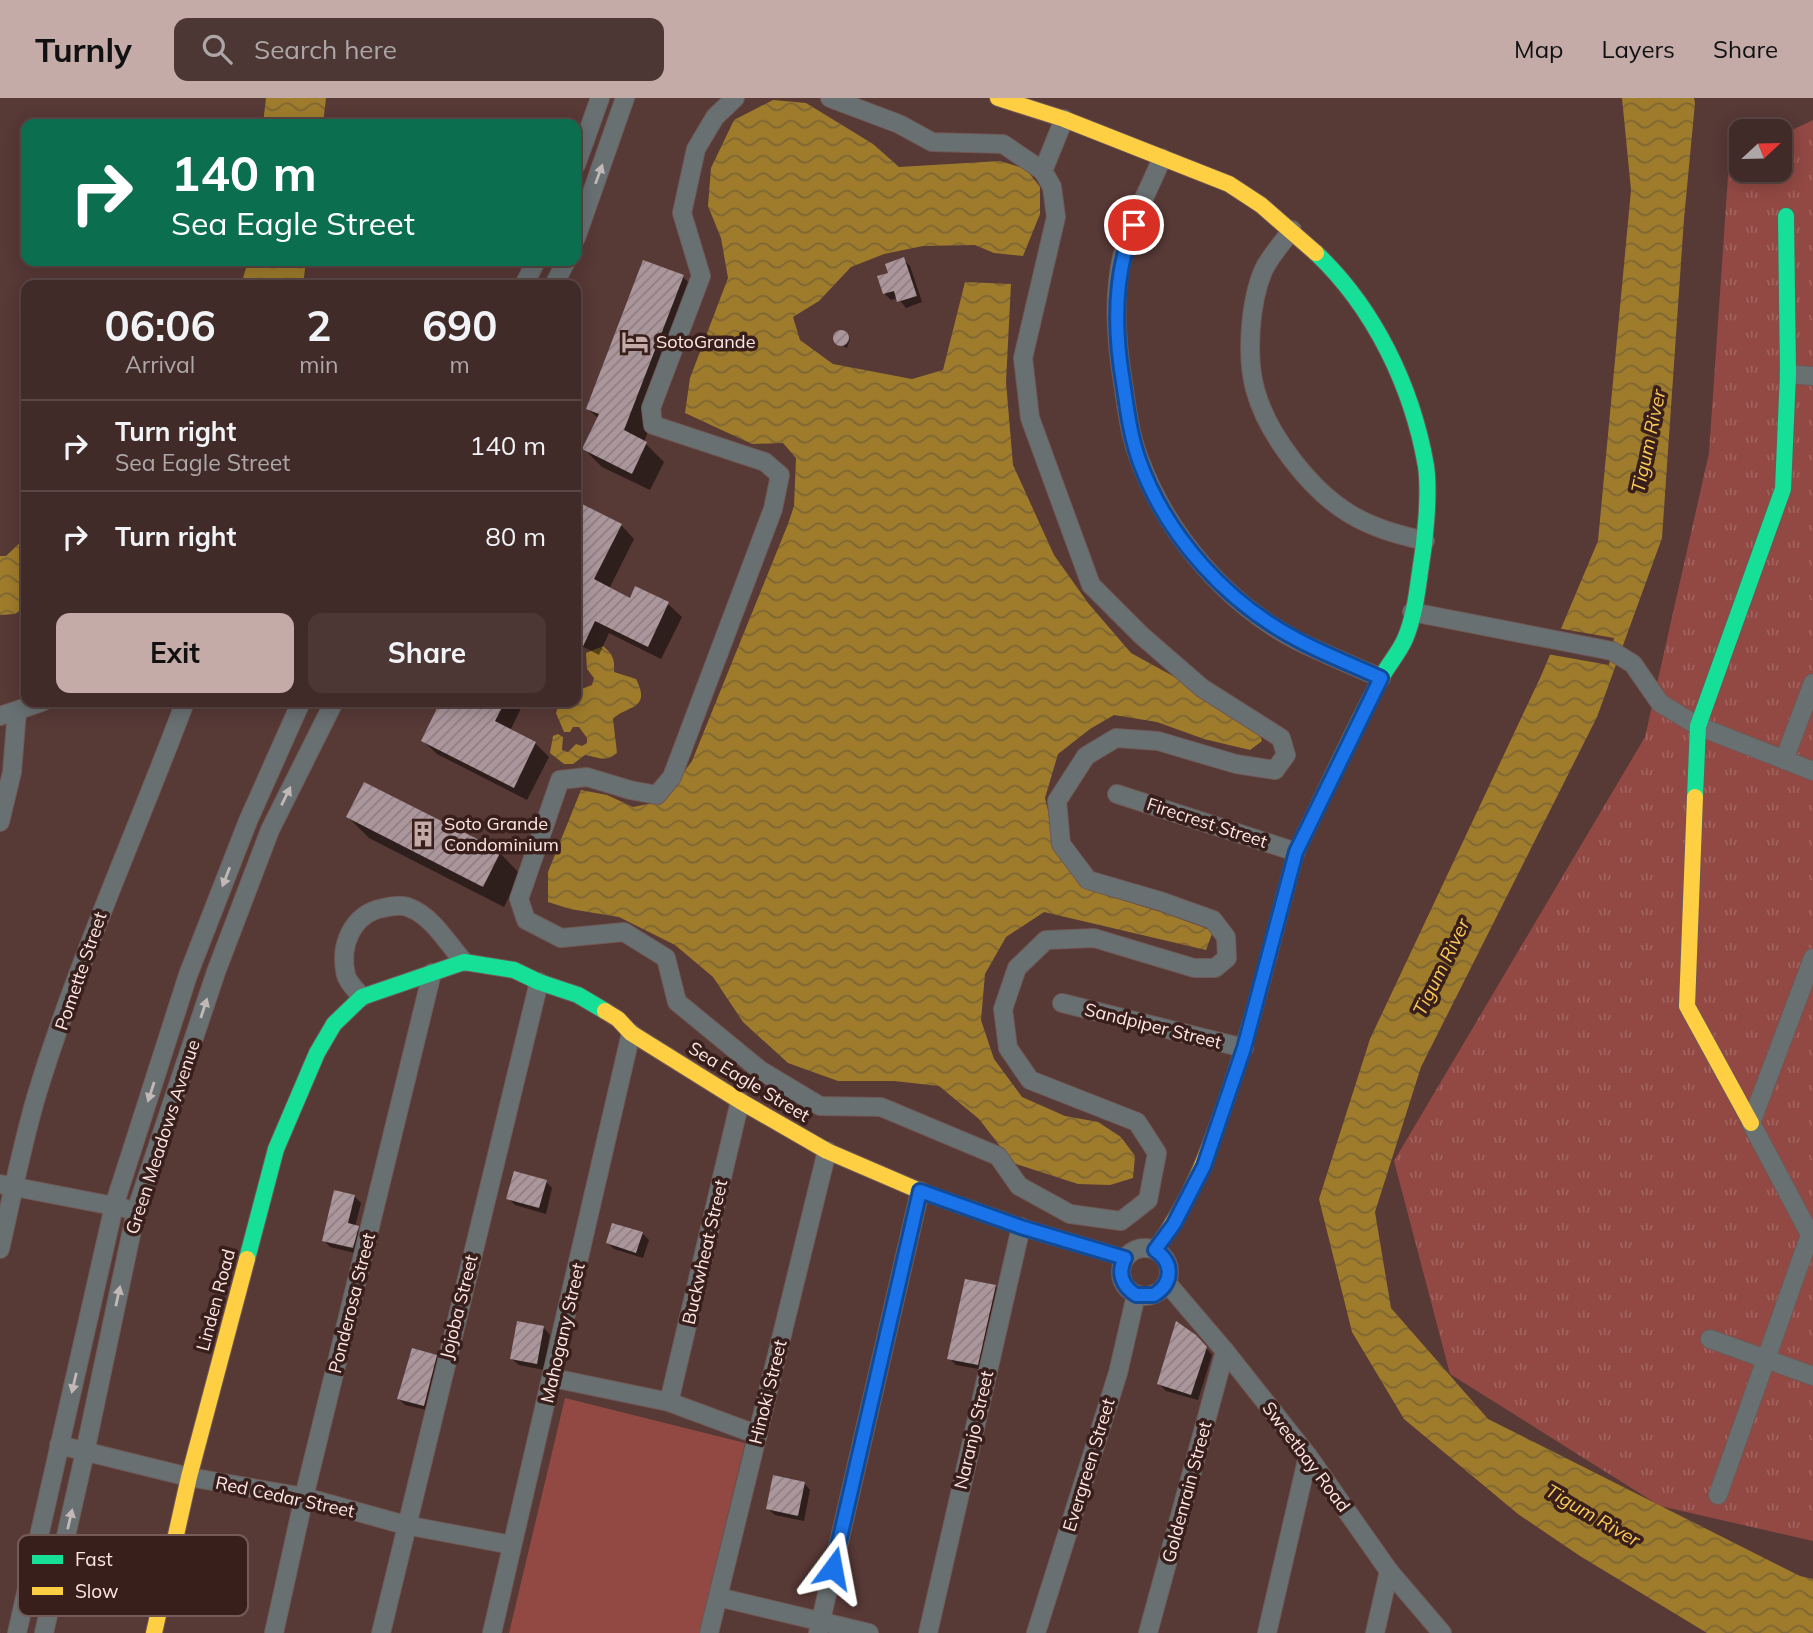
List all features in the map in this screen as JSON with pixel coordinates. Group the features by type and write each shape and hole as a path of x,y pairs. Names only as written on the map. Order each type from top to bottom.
{"street":[{"path":"581,151 600,98"},
{"path":"581,224 625,98"},
{"path":"735,98 715,117 696,149 682,213 701,276 651,408 653,425 765,462 780,475 773,509 672,777 657,795 587,778 560,780 519,898 526,920 561,938 624,932 666,958 677,1002 760,1070 820,1106 881,1107 999,1156 1019,1186 1070,1214 1121,1221 1148,1200 1157,1153 1137,1122 1030,1080 1009,1048 1003,1009 1017,968 1046,940 1094,937 1194,968 1215,968 1227,958 1226,937 1213,920 1088,880 1061,844 1057,801 1087,756 1116,738 1158,741 1236,765 1276,770 1286,755 1281,738 1202,688 1141,635 1091,585 1030,418 1023,358 1056,217 1052,187 1043,171 1003,144 932,142 899,124 830,98"},
{"path":"998,98 1064,119 1229,184 1292,230 1336,272 1364,307 1405,392 1426,468 1425,541 1405,639 1381,678 1296,852 1244,1048 1204,1166 1174,1224 1155,1250"},
{"path":"1043,171 1064,119"},
{"path":"1162,158 1125,247 1117,297 1117,345 1128,414 1138,458 1153,494 1188,549 1234,598 1296,640 1381,678"},
{"path":"1718,1495 1812,1234 1687,1006 1698,726 1783,489 1788,374 1786,216"},
{"path":"1292,230 1264,268 1253,306 1251,348 1255,389 1260,401 1270,424 1297,466 1318,490 1349,513 1376,527 1425,541"},
{"path":"1788,374 1813,376"},
{"path":"1412,612 1612,650 1633,664 1660,703 1698,726 1813,771"},
{"path":"1784,760 1813,682"},
{"path":"0,822 12,772 9,713 26,707"},
{"name":"Pomette Street","path":"0,1249 7,1186 37,1095 102,910 142,816 183,707"},
{"name":"Green Meadows Avenue","path":"40,1535 114,1206 188,975 248,821 299,707"},
{"name":"Green Meadows Avenue","path":"66,1535 136,1211 216,972 270,830 332,707"},
{"name":"Firecrest Street","path":"1117,794 1296,852"},
{"path":"362,997 346,978 344,953 354,923 376,909 410,907 428,920 464,962"},
{"path":"1752,1123 1813,958"},
{"name":"Sea Eagle Street","path":"362,997 464,962 514,970 538,982 578,995 618,1019 631,1033 827,1151 920,1191 1021,1227 1125,1258"},
{"name":"Ponderosa Street","path":"274,1633 304,1497 432,973"},
{"name":"Jojoba Street","path":"381,1633 538,982"},
{"name":"Linden Road","path":"176,1535 276,1149 317,1053 334,1024 362,997"},
{"name":"Sandpiper Street","path":"1062,1003 1244,1048"},
{"name":"Mahogany Street","path":"492,1633 631,1033"},
{"name":"Buckwheat Street","path":"669,1402 740,1101"},
{"name":"Hinoki Street","path":"709,1633 827,1151"},
{"path":"7,1186 136,1211"},
{"path":"819,1628 920,1191"},
{"name":"Naranjo Street","path":"928,1633 1021,1227"},
{"path":"1136,1249 1155,1250 1166,1260 1169,1268 1167,1283 1154,1295 1136,1295 1123,1283 1120,1275 1125,1258 1136,1249"},
{"name":"Sweetbay Road","path":"1167,1283 1308,1456 1389,1571 1442,1633"},
{"name":"Evergreen Street","path":"1036,1633 1118,1373 1136,1295"},
{"path":"1710,1339 1813,1376"},
{"name":"Goldenrain Street","path":"1148,1633 1225,1351"},
{"path":"553,1378 669,1402 758,1435"},
{"name":"Red Cedar Street","path":"60,1446 189,1477 304,1497 405,1525 512,1545"},
{"path":"1267,1633 1308,1456"},
{"path":"1375,1633 1389,1571"},
{"path":"718,1597 819,1628 869,1633"}],"green space":[{"path":"1813,120 1813,1541 1660,1506 1450,1374 1394,1161 1645,737 1709,453 1729,162 1729,182 1792,182 1792,130"},
{"path":"565,1398 745,1443 699,1633 509,1633"}],"water":[{"path":"266,98 326,98 324,119 264,119"},
{"name":"Tigum River","path":"1622,98 1694,98 1695,103 1684,219 1662,538 1597,717 1421,1067 1375,1212 1391,1308 1488,1419 1800,1576 1813,1579 1813,1633 1707,1633 1580,1556 1518,1514 1404,1419 1352,1332 1319,1199 1370,1039 1541,676 1598,541 1631,190"},
{"path":"773,100 806,103 873,144 899,167 1000,161 1026,169 1040,187 1040,214 1023,256 994,253 975,245 923,246 884,254 851,267 819,301 793,317 800,340 833,364 912,379 943,370 965,282 1011,284 1006,382 1013,465 1054,555 1088,603 1131,653 1191,686 1257,728 1262,741 1250,750 1204,739 1157,722 1114,715 1090,729 1058,754 1045,798 1058,852 1089,890 1213,931 1206,950 1044,912 1006,937 985,974 981,1020 994,1059 1022,1097 1065,1116 1098,1122 1121,1137 1135,1156 1133,1178 1110,1185 1078,1184 1013,1163 979,1119 939,1086 894,1081 838,1081 788,1063 743,1022 713,977 675,945 619,917 570,909 548,902 548,872 581,790 607,795 633,807 663,801 692,761 794,506 796,458 783,443 752,444 685,413 690,378 728,278 721,238 708,206 711,168 734,120"},
{"path":"247,266 305,266 304,280 242,280"},
{"path":"21,542 21,610 15,614 0,615 0,556 6,556"},
{"path":"603,646 613,658 614,672 636,679 641,696 636,705 613,719 617,753 605,759 585,755 573,764 564,764 550,753 553,736 558,734 563,737 562,750 568,752 576,744 582,746 587,743 587,738 579,727 564,732 556,713 558,707 581,707 581,689 592,685 594,678 587,669 586,653"}],"pier":[{"path":"1557,628 1614,638 1609,665 1547,654"}],"building":[{"path":"904,257 917,296 897,302 894,291 883,294 877,276 888,273 885,264"},
{"name":"SotoGrande","path":"643,260 684,275 624,430 647,442 632,474 582,449 599,414 586,409"},
{"path":"841,330 849,338 841,346 833,338"},
{"path":"581,504 622,524 594,579 630,598 635,586 669,602 648,647 595,621 581,650"},
{"path":"438,707 502,707 495,721 536,742 514,788 421,741"},
{"name":"Soto Grande Condominium","path":"364,782 501,851 483,887 346,817"},
{"path":"514,1171 547,1180 539,1208 506,1199"},
{"path":"334,1190 355,1195 348,1223 359,1226 353,1248 322,1241"},
{"path":"612,1223 643,1232 636,1253 606,1243"},
{"path":"965,1279 996,1285 978,1365 947,1359"},
{"path":"517,1321 544,1326 537,1364 510,1359"},
{"path":"1176,1321 1196,1335 1207,1347 1191,1395 1157,1384"},
{"path":"412,1348 437,1355 424,1406 397,1399"},
{"path":"773,1475 805,1482 798,1516 766,1509"}],"traffic: fast":[{"path":"1695,797 1698,726 1783,489 1788,374 1786,216"},
{"path":"1310,823 1371,698 1408,631 1422,560 1427,490 1420,436 1388,350 1356,298 1316,253"},
{"path":"247,1259 276,1149 317,1053 334,1024 362,997 464,962 514,970 578,995 605,1011"},
{"path":"1024,1228 1125,1258"}],"traffic: slow":[{"path":"998,98 1064,119 1229,184 1261,205 1316,253"},
{"path":"1695,797 1687,1006 1751,1123"},
{"path":"1155,1250 1189,1194 1213,1137 1247,1035 1296,852 1310,823"},
{"path":"605,1011 618,1019 631,1033 827,1151 920,1191 1024,1228"},
{"path":"176,1535 247,1259"},
{"path":"154,1633 158,1616"}],"place":[{"name":"SotoGrande","path":"635,342"},
{"name":"Soto Grande Condominium","path":"423,834"}],"route":[{"path":"833,1568 920,1191 1021,1227 1125,1258 1120,1275 1123,1283 1136,1295 1154,1295 1167,1283 1169,1268 1162,1254 1155,1250 1174,1224 1204,1166 1244,1048 1296,852 1381,678 1296,640 1234,598 1188,549 1153,494 1138,458 1117,345 1117,297 1125,247 1134,225"}]}
